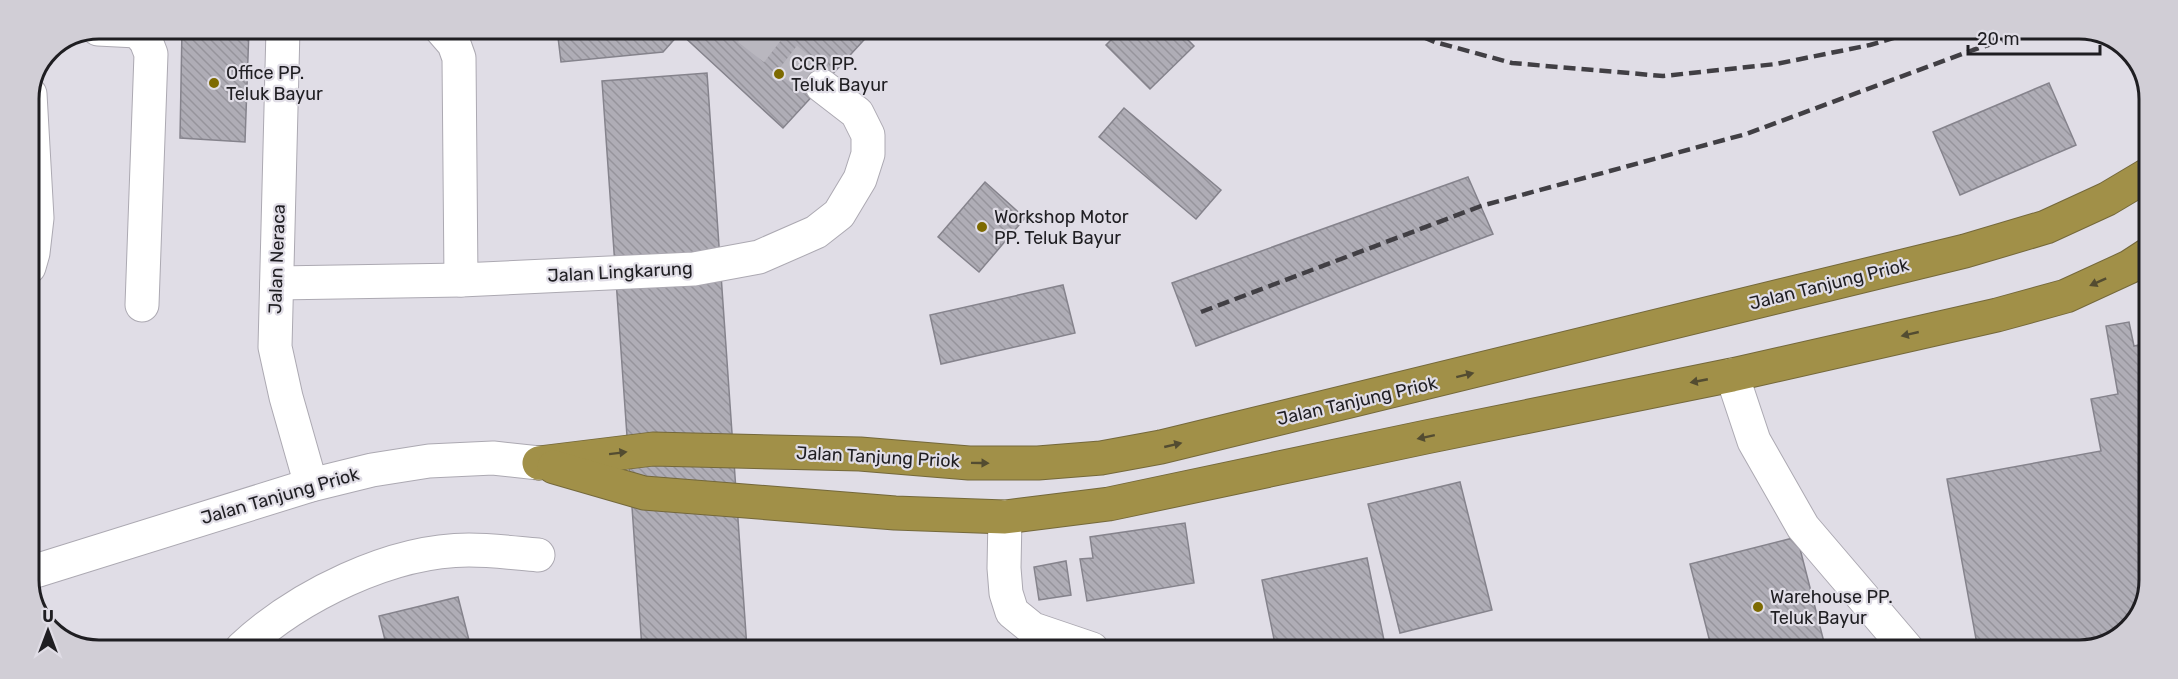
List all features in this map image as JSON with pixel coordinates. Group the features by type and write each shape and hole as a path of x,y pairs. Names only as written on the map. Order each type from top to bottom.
{"highway":[{"name":"Jalan Tanjung Priok","path":"539,463 653,449 860,454 969,463 1038,463 1101,458 1161,447 1965,251 2046,227 2107,199 2139,180"},
{"name":"Jalan Tanjung Priok","path":"539,463 644,493 895,513 1005,517 1109,504 1426,436 1732,375 1997,315 2066,296 2139,260"}],"street":[{"path":"142,305 151,54 144,39"},
{"name":"Jalan Neraca","path":"283,39 275,347 310,485"},
{"path":"450,39 459,58 461,280"},
{"name":"Jalan Lingkarung","path":"277,283 461,280 694,269 759,257 816,232 839,214 860,179 868,154 868,135 857,113 822,86"},
{"path":"1732,375 1754,441 1803,527 1899,640"},
{"name":"Jalan Tanjung Priok","path":"39,570 310,485 372,470 429,461 493,458 539,463"},
{"path":"1005,517 1004,568 1006,593 1012,612 1034,629 1066,640"},
{"path":"251,640 264,628 319,593 383,566 428,554 468,550 538,555"}],"building":[{"name":"Office PP. Teluk Bayur","path":"182,39 249,39 245,142 180,138"},
{"name":"CCR PP. Teluk Bayur","path":"558,39 675,39 663,52 561,62"},
{"name":"CCR PP. Teluk Bayur","path":"687,39 865,39 783,128"},
{"path":"1112,39 1187,39 1194,46 1150,89 1106,45"},
{"path":"707,73 746,640 641,640 602,81"},
{"path":"2049,83 2076,145 1960,195 1933,132"},
{"path":"1124,108 1221,190 1196,219 1099,137"},
{"path":"1468,177 1493,234 1196,346 1172,283"},
{"name":"Workshop Motor PP. Teluk Bayur","path":"985,182 1025,218 979,272 938,237"},
{"path":"1063,285 1075,333 941,364 930,315"},
{"path":"2129,322 2134,346 2139,345 2139,580 2133,606 2124,620 2115,628 2091,639 1976,640 1947,479 2101,451 2091,399 2118,394 2106,326"},
{"path":"1460,482 1492,610 1400,633 1368,504"},
{"path":"1185,523 1194,583 1087,601 1080,559 1093,558 1090,537"},
{"name":"Warehouse PP. Teluk Bayur","path":"1797,537 1823,640 1709,640 1690,564"},
{"path":"1367,558 1384,640 1274,640 1262,580"},
{"path":"1066,561 1071,595 1039,600 1034,567"},
{"path":"458,597 469,640 385,640 379,616"}],"tunnel":[{"path":"761,39 822,86"}],"railway":[{"path":"1428,39 1512,63 1663,76 1776,64 1890,39"},
{"path":"1201,312 1481,206 1746,134 2007,39"}],"place":[{"name":"CCR PP. Teluk Bayur","path":"779,74"},
{"name":"Office PP. Teluk Bayur","path":"214,83"},
{"name":"Workshop Motor PP. Teluk Bayur","path":"982,227"},
{"name":"Warehouse PP. Teluk Bayur","path":"1758,607"}]}
